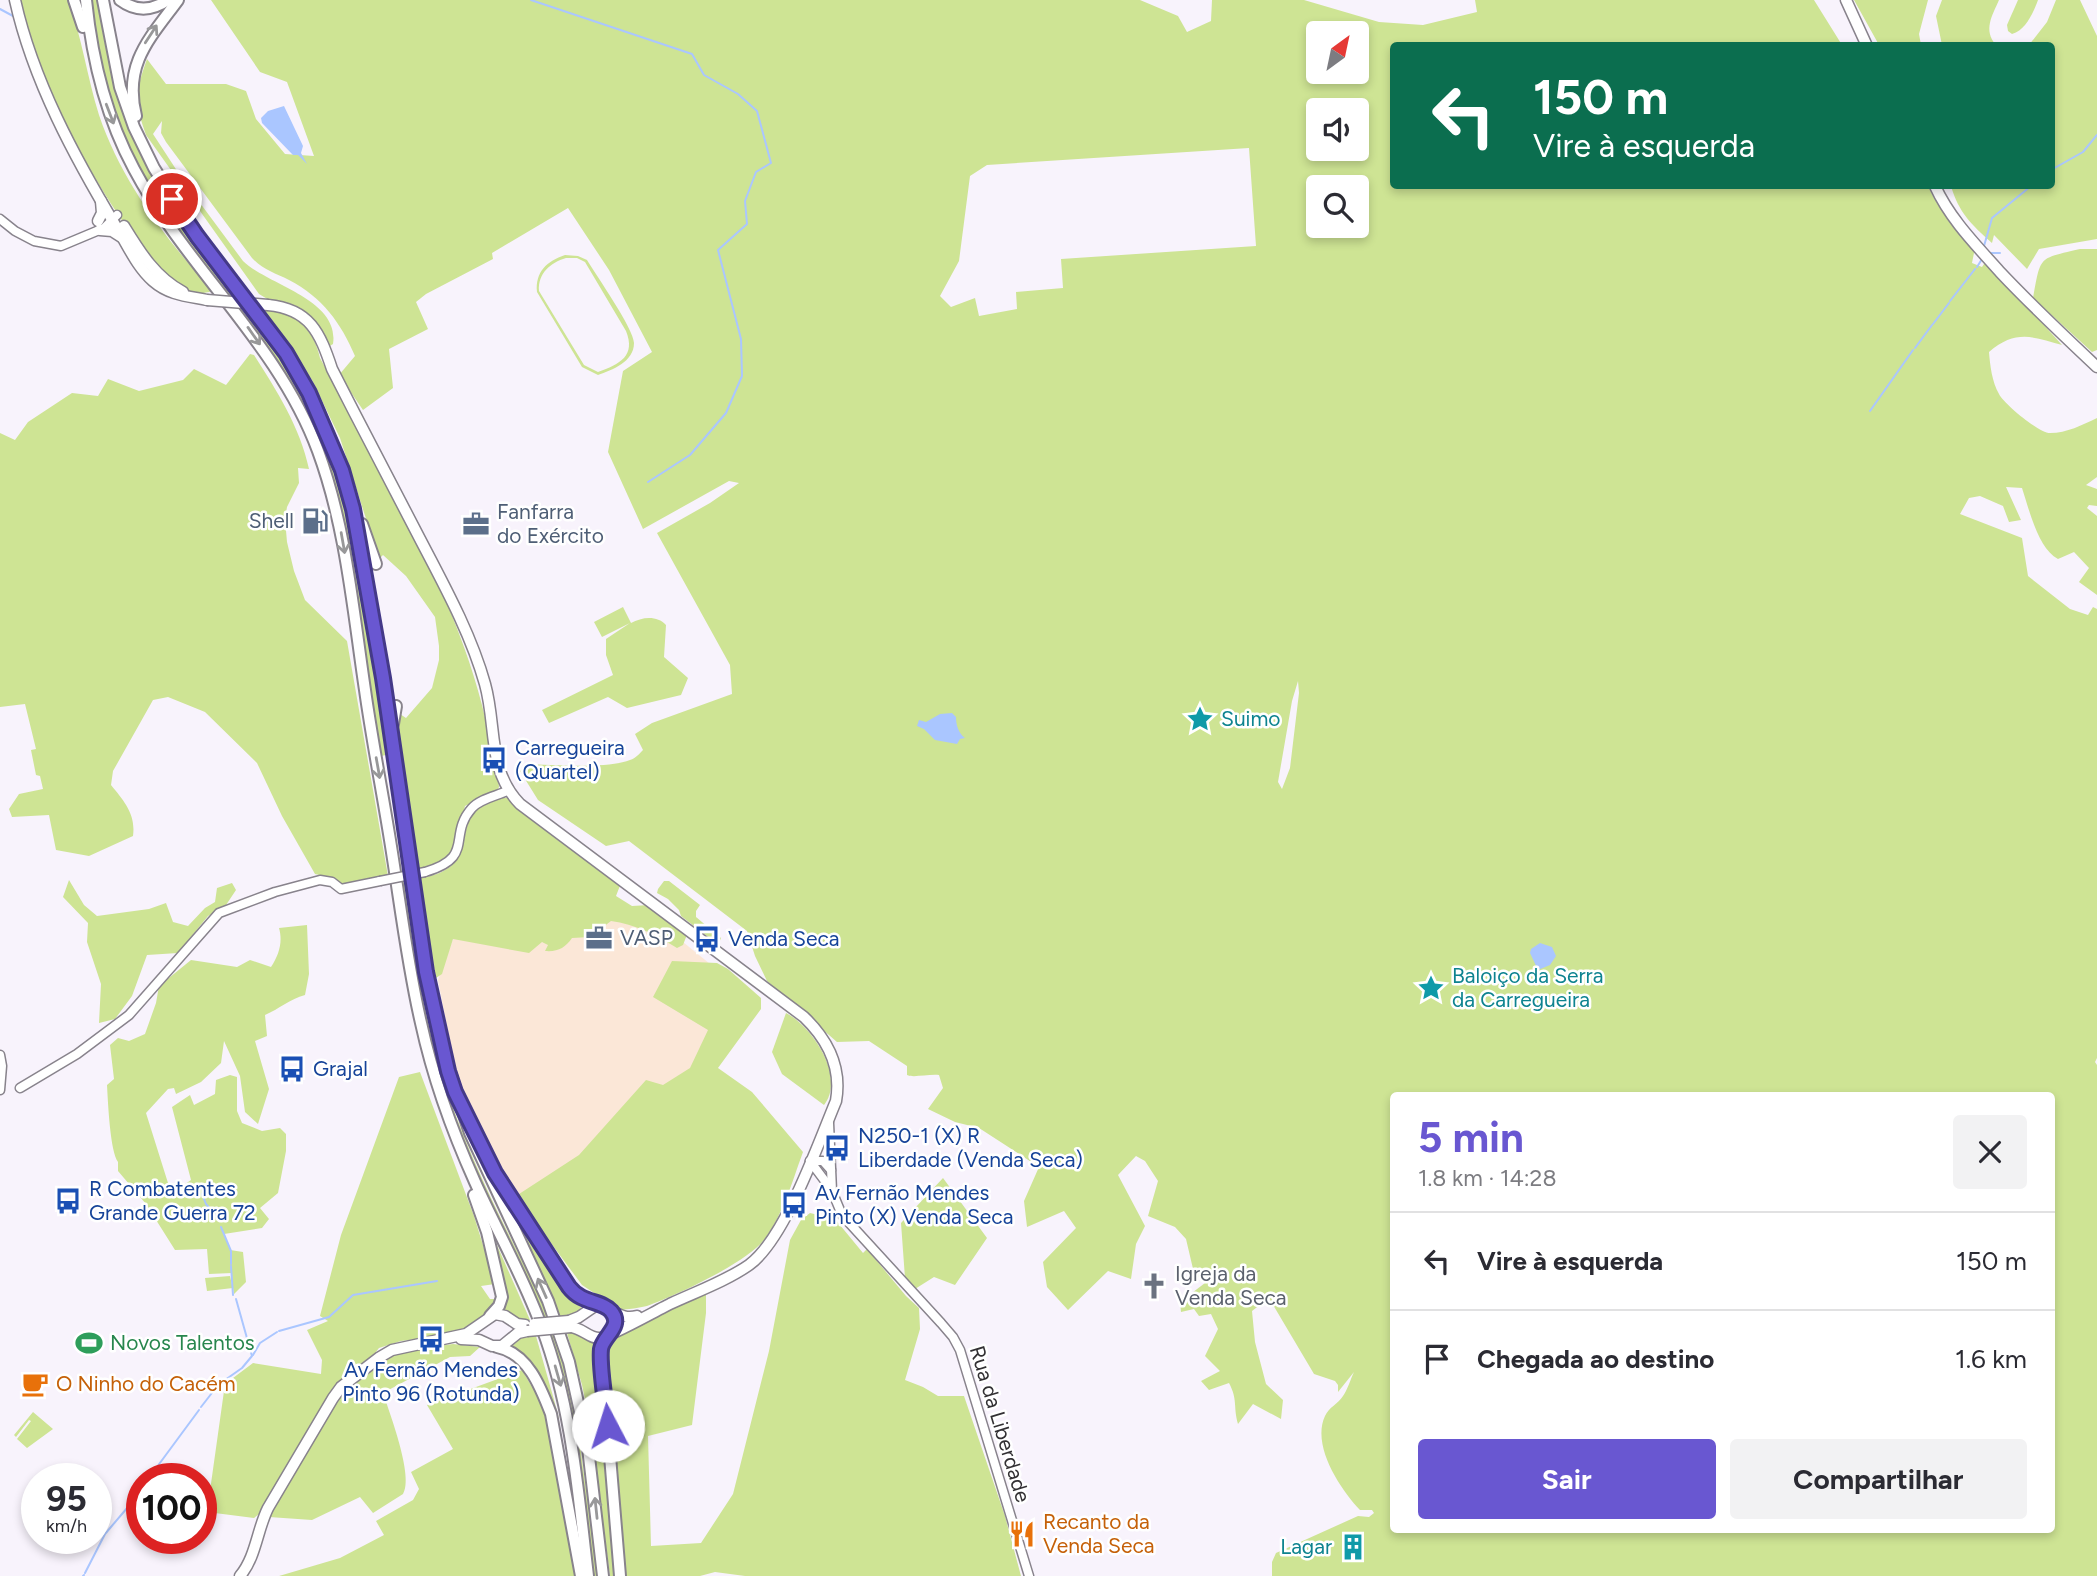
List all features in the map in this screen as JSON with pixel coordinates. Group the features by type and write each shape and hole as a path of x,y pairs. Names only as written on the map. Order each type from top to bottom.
{"highway":[{"path":"74,0 91,65 121,142 153,201 261,345 299,408 316,445 337,509 365,696"},
{"path":"86,0 101,89"},
{"path":"103,0 120,87 134,127 154,168 197,236 267,326 299,374 334,447 353,509 383,678 426,972 439,1039 455,1092 482,1163 548,1301 569,1362 588,1448 603,1576"},
{"path":"120,0 141,9 160,6 168,0"},
{"path":"154,168 140,129 132,87 136,64 144,44 178,0"},
{"path":"299,408 311,452"},
{"path":"353,509 359,516 376,564"},
{"path":"350,633 356,648 365,696 421,1024 437,1086 454,1133 528,1294 555,1365 573,1449 589,1576"},
{"path":"392,751 396,706"},
{"path":"455,1092 505,1190 569,1287 579,1297 600,1306"},
{"path":"454,1133 461,1166 487,1232 501,1294 499,1306 488,1317"},
{"path":"608,1335 601,1348 620,1576"},
{"path":"492,1345 512,1351 524,1362 542,1391 551,1415 581,1576"}],"main road":[{"path":"15,0 32,58 61,125 101,201 155,271 174,287 194,297"},
{"path":"1846,0 1867,42"},
{"path":"84,168 123,238 151,280 174,295 294,310 319,334 332,369 437,572 478,663 486,687 497,760 507,791 520,804 728,958 819,1031 830,1049 836,1068 838,1089 830,1116 774,1238 757,1258 724,1279 608,1335 596,1338 570,1324"},
{"path":"1940,189 1954,218 1977,247 2011,284 2097,367"},
{"path":"101,201 99,226 123,238"},
{"path":"448,1339 473,1339 502,1346 526,1328 570,1324 591,1307 600,1306 630,1318 648,1314"},
{"path":"608,1335 615,1324 612,1313"},
{"path":"240,1576 250,1560 268,1508 341,1387 392,1350 448,1339 471,1331 488,1317 500,1314 526,1328"},
{"path":"584,1314 582,1324 587,1333"},
{"path":"488,1317 482,1323 481,1334 492,1345"},
{"path":"510,1319 514,1329 511,1340"}],"street":[{"path":"0,219 24,236 51,246 68,245 113,217"},
{"path":"20,1088 104,1036 129,1016 219,913 286,888 320,880 332,882 341,889 441,867 454,857 466,817 472,808 477,803 507,791"},
{"path":"0,1055 0,1090"},
{"name":"Rua da Liberdade","path":"830,1116 832,1191 835,1204 845,1220 942,1323 956,1343 1029,1576"},
{"path":"810,1161 823,1161 831,1170"},
{"path":"810,1161 832,1191"},
{"path":"801,1180 811,1177 824,1179"}],"shaded area":[{"path":"576,905 667,929 715,968 732,1028 660,1127 528,1206 504,1174 458,1085 438,980 453,939"}],"green space":[{"path":"19,0 68,0 99,115 120,164 162,230 212,291 189,291 167,277 118,214 59,111 39,64"},
{"path":"88,0 98,0 109,62 118,93 140,151 154,179 187,234 237,298 230,297 160,207 136,167 105,91"},
{"path":"211,0 1140,0 1178,16 1187,32 1211,21 1212,0 1304,0 1379,22 1423,25 1477,12 1475,0 1814,0 1840,42 1390,42 1390,189 1930,189 1935,200 1975,248 1972,263 1982,267 1986,261 2062,345 2033,337 2007,340 1989,352 1991,368 2002,399 2022,417 2045,432 2068,430 2097,418 2097,477 2086,485 2097,489 2097,506 2089,505 2087,508 2097,516 2097,595 2079,582 2089,568 2074,552 2058,559 2045,547 2035,528 2022,488 2006,487 2021,520 2009,522 2003,506 1980,496 1969,498 1960,514 2022,538 2028,576 2070,609 2088,615 2093,607 2097,609 2097,1576 1272,1576 1272,1562 1276,1553 1358,1516 1369,1517 1374,1513 1372,1510 1360,1510 1345,1491 1330,1467 1322,1441 1325,1416 1344,1394 1354,1372 1338,1392 1335,1381 1314,1374 1269,1298 1252,1311 1255,1342 1266,1384 1283,1400 1281,1419 1253,1404 1238,1424 1234,1394 1229,1383 1209,1390 1201,1381 1220,1371 1205,1356 1218,1329 1211,1314 1199,1316 1194,1309 1181,1312 1180,1302 1205,1283 1194,1273 1186,1239 1175,1227 1148,1216 1158,1181 1145,1161 1136,1156 1118,1175 1145,1226 1136,1244 1131,1279 1108,1271 1068,1310 1047,1287 1043,1262 1076,1228 1064,1211 1027,1227 1024,1201 1039,1167 979,1128 955,1122 928,1109 943,1088 939,1075 907,1075 907,1066 869,1041 837,1042 767,981 747,931 629,841 606,846 538,800 520,771 527,764 594,765 630,760 643,750 635,734 652,723 732,694 730,665 657,533 739,483 729,481 643,529 608,452 623,371 652,352 609,270 568,208 492,253 493,259 426,294 416,302 428,329 389,349 393,388 363,410 339,375 355,356 337,322 311,294 252,258 166,142 161,133 162,121 153,134 183,180 243,261 314,304 325,315 332,328 333,344 328,347 287,305 259,294 146,135 138,97 147,59 166,84 226,84 246,91 256,119 285,154 314,156 287,82 260,72","holes":["1249,148 1256,246 1061,259 1063,288 1016,292 1017,309 979,316 975,298 951,307 940,296 959,261 970,176 987,165","1298,681 1290,768 1282,789 1278,782"]},
{"path":"1854,0 1928,0 1919,34 1920,42 1877,42"},
{"path":"1942,0 1999,0 1989,28 1994,42 1941,42 1936,16"},
{"path":"2018,0 2038,0 2025,25 2012,34 2007,25"},
{"path":"2056,0 2080,0 2097,36 2097,239 2039,249 2027,269 1994,235 1992,243 1972,224 1958,204 1952,189 2055,189 2055,42 2031,42 2047,22"},
{"path":"2080,249 2097,249 2097,350 2092,352 2033,298 2040,266 2044,261"},
{"path":"578,256 587,260 628,326 634,343 633,350 616,368 598,375 582,367 537,292 540,273 559,257","holes":["566,258 577,258 585,262 629,340 624,358 598,372 584,365 539,291 543,274 550,266"]},
{"path":"238,307 244,307 296,385 321,435 335,473 355,552 386,755 381,756 343,520 287,378"},
{"path":"268,309 295,318 313,339 320,358 441,588 477,685 499,787 497,791 465,806 457,841 449,859 416,870 396,721 397,712 406,718 432,688 439,660 435,617 406,576 383,555 379,559 340,438 312,380 264,311"},
{"path":"250,354 254,355 287,410 309,469 298,468 299,483 287,507 285,519 287,542 305,600 347,641 388,876 377,879 341,884 315,874 282,816 257,763 205,712 168,697 153,700 113,771 111,785 131,814 133,836 89,856 56,850 49,815 12,817 9,809 19,794 43,789 40,776 36,775 31,750 36,749 25,704 0,707 0,433 15,440 28,422 72,393 98,396 108,379 139,391 183,380 194,369 226,385"},
{"path":"623,607 631,623 649,618 666,625 664,657 688,678 681,695 627,708 608,697 549,723 542,710 613,675 606,655 606,639 630,623 602,637 594,622"},
{"path":"507,798 559,841 621,883 616,896 632,906 649,905 688,932 683,945 677,948 645,931 611,921 590,937 572,938 564,947 554,951 545,951 548,945 542,942 529,953 453,939 442,974 436,978 417,879 437,874 450,866 459,854 474,813 481,806"},
{"path":"69,880 84,905 97,916 149,909 166,903 173,922 188,926 205,908 215,902 217,888 232,883 236,890 226,905 208,916 178,953 147,955 132,996 115,1019 99,1023 101,984 87,942 88,923 63,897"},
{"path":"664,881 669,881 700,905 696,917 721,938 719,943 681,916 668,899 657,893"},
{"path":"406,882 426,1007 437,1056 454,1111 492,1201 550,1318 544,1319 459,1135 426,1029 400,883"},
{"path":"307,925 309,974 305,995 265,1015 267,1036 255,1041 269,1089 258,1124 245,1112 240,1076 224,1041 221,1063 201,1082 176,1094 174,1088 168,1089 146,1113 168,1183 175,1191 191,1180 172,1107 190,1095 194,1105 215,1094 216,1080 230,1075 237,1077 237,1111 242,1123 262,1131 280,1128 286,1134 286,1151 278,1193 260,1208 269,1219 262,1228 224,1234 230,1250 243,1252 246,1282 234,1294 233,1288 207,1291 205,1278 230,1276 232,1285 232,1273 209,1274 207,1249 175,1250 146,1204 118,1171 108,1103 107,1085 114,1079 110,1045 118,1038 129,1041 145,1034 159,986 191,960 237,967 250,960 271,967 279,948 279,928"},
{"path":"672,961 717,963 728,969 761,998 761,1009 718,1068 752,1092 803,1152 777,1220 755,1249 709,1278 675,1295 647,1306 620,1310 582,1285 516,1196 579,1155 646,1080 663,1085 690,1068 708,1030 653,997"},
{"path":"786,1013 806,1029 823,1053 831,1081 830,1094 824,1105 782,1074 772,1052"},
{"path":"420,1072 474,1216 495,1284 481,1286 490,1299 496,1299 494,1307 476,1323 451,1335 401,1341 379,1348 331,1391 259,1514 254,1518 217,1513 217,1463 214,1463 225,1384 253,1363 321,1374 322,1360 307,1330 328,1321 320,1316 341,1235 399,1077"},
{"path":"943,1178 987,1238 955,1285 934,1277 915,1289 905,1278 901,1223"},
{"path":"509,1204 584,1304 577,1312 560,1317"},
{"path":"810,1213 835,1219 863,1253 867,1249 919,1308 920,1329 905,1380 938,1396 964,1396 1005,1516 1021,1576 745,1576 715,1572 700,1576 625,1576 606,1348 612,1340 636,1324 706,1290 706,1313 692,1425 648,1436 651,1546 701,1543 733,1494 769,1351 790,1240 801,1220"},
{"path":"493,1236 530,1320 514,1320 501,1311 491,1238"},
{"path":"567,1333 573,1333 598,1345 615,1576 610,1576 589,1419"},
{"path":"548,1335 554,1335 574,1402 598,1576 592,1576"},
{"path":"536,1336 558,1414 572,1503 556,1422 510,1348 521,1338"},
{"path":"453,1344 480,1347 470,1356 450,1357 383,1393 406,1474 403,1494 373,1513 360,1497 312,1520 269,1517 321,1423 354,1383 373,1367 395,1355"},
{"path":"522,1370 544,1407 576,1576 279,1576 340,1558 384,1535 376,1521 413,1500 419,1489 411,1472 453,1449 427,1405"},
{"path":"33,1412 53,1429 27,1448 17,1439 31,1421 29,1420 16,1437 14,1435"}],"water":[{"path":"284,106 303,146 301,153 307,164 298,155 293,155 262,123 261,118 268,111"},
{"path":"952,713 965,738 960,739 957,744 935,740 917,726 919,720 926,722 940,714"},
{"path":"1540,943 1552,947 1556,956 1550,965 1538,970 1530,953 1531,949"}],"waterway":[{"path":"531,0 692,54 704,75 738,94 757,111 771,163 756,172 745,201 747,224 718,250 741,339 742,376 726,413 690,455 648,482"},
{"path":"0,9 13,16"},
{"path":"2055,168 2083,152 2097,135"},
{"path":"2000,253 1987,253 1984,246 1992,218 2027,189"},
{"path":"1977,267 1982,259"},
{"path":"1950,301 1975,269"},
{"path":"1933,324 1949,303"},
{"path":"1915,348 1932,325"},
{"path":"1870,411 1913,350"},
{"path":"202,1194 206,1204 218,1218"},
{"path":"221,1227 231,1251 231,1264"},
{"path":"231,1266 233,1295"},
{"path":"279,1331 329,1317 353,1295 437,1281"},
{"path":"225,1380 242,1368 252,1356 236,1299"},
{"path":"253,1355 260,1343 277,1332"},
{"path":"201,1407 215,1389 216,1381"},
{"path":"160,1463 199,1410"},
{"path":"85,1573 105,1534 126,1509"}],"place":[{"name":"Shell","path":"315,521"},
{"name":"Fanfarra do Exército","path":"476,524"},
{"name":"Suimo","path":"1200,719"},
{"name":"Carregueira (Quartel)","path":"494,760"},
{"name":"VASP","path":"599,938"},
{"name":"Venda Seca","path":"707,939"},
{"name":"Baloiço da Serra da Carregueira","path":"1431,988"},
{"name":"Grajal","path":"292,1069"},
{"name":"N250-1 (X) R Liberdade (Venda Seca)","path":"837,1148"},
{"name":"R Combatentes Grande Guerra 72","path":"68,1201"},
{"name":"Av Fernão Mendes Pinto (X) Venda Seca","path":"794,1205"},
{"name":"Igreja da Venda Seca","path":"1154,1286"},
{"name":"Av Fernão Mendes Pinto 96 (Rotunda)","path":"431,1339"},
{"name":"Novos Talentos","path":"89,1343"},
{"name":"O Ninho do Cacém","path":"35,1384"},
{"name":"Recanto da Venda Seca","path":"1022,1534"},
{"name":"Lagar","path":"1353,1547"}],"route":[{"path":"172,199 286,353 309,393 334,447 353,509 383,678 406,846 439,1039 455,1092 514,1205 572,1291 589,1303 605,1307 612,1313 615,1324 601,1348 608,1426"}]}
